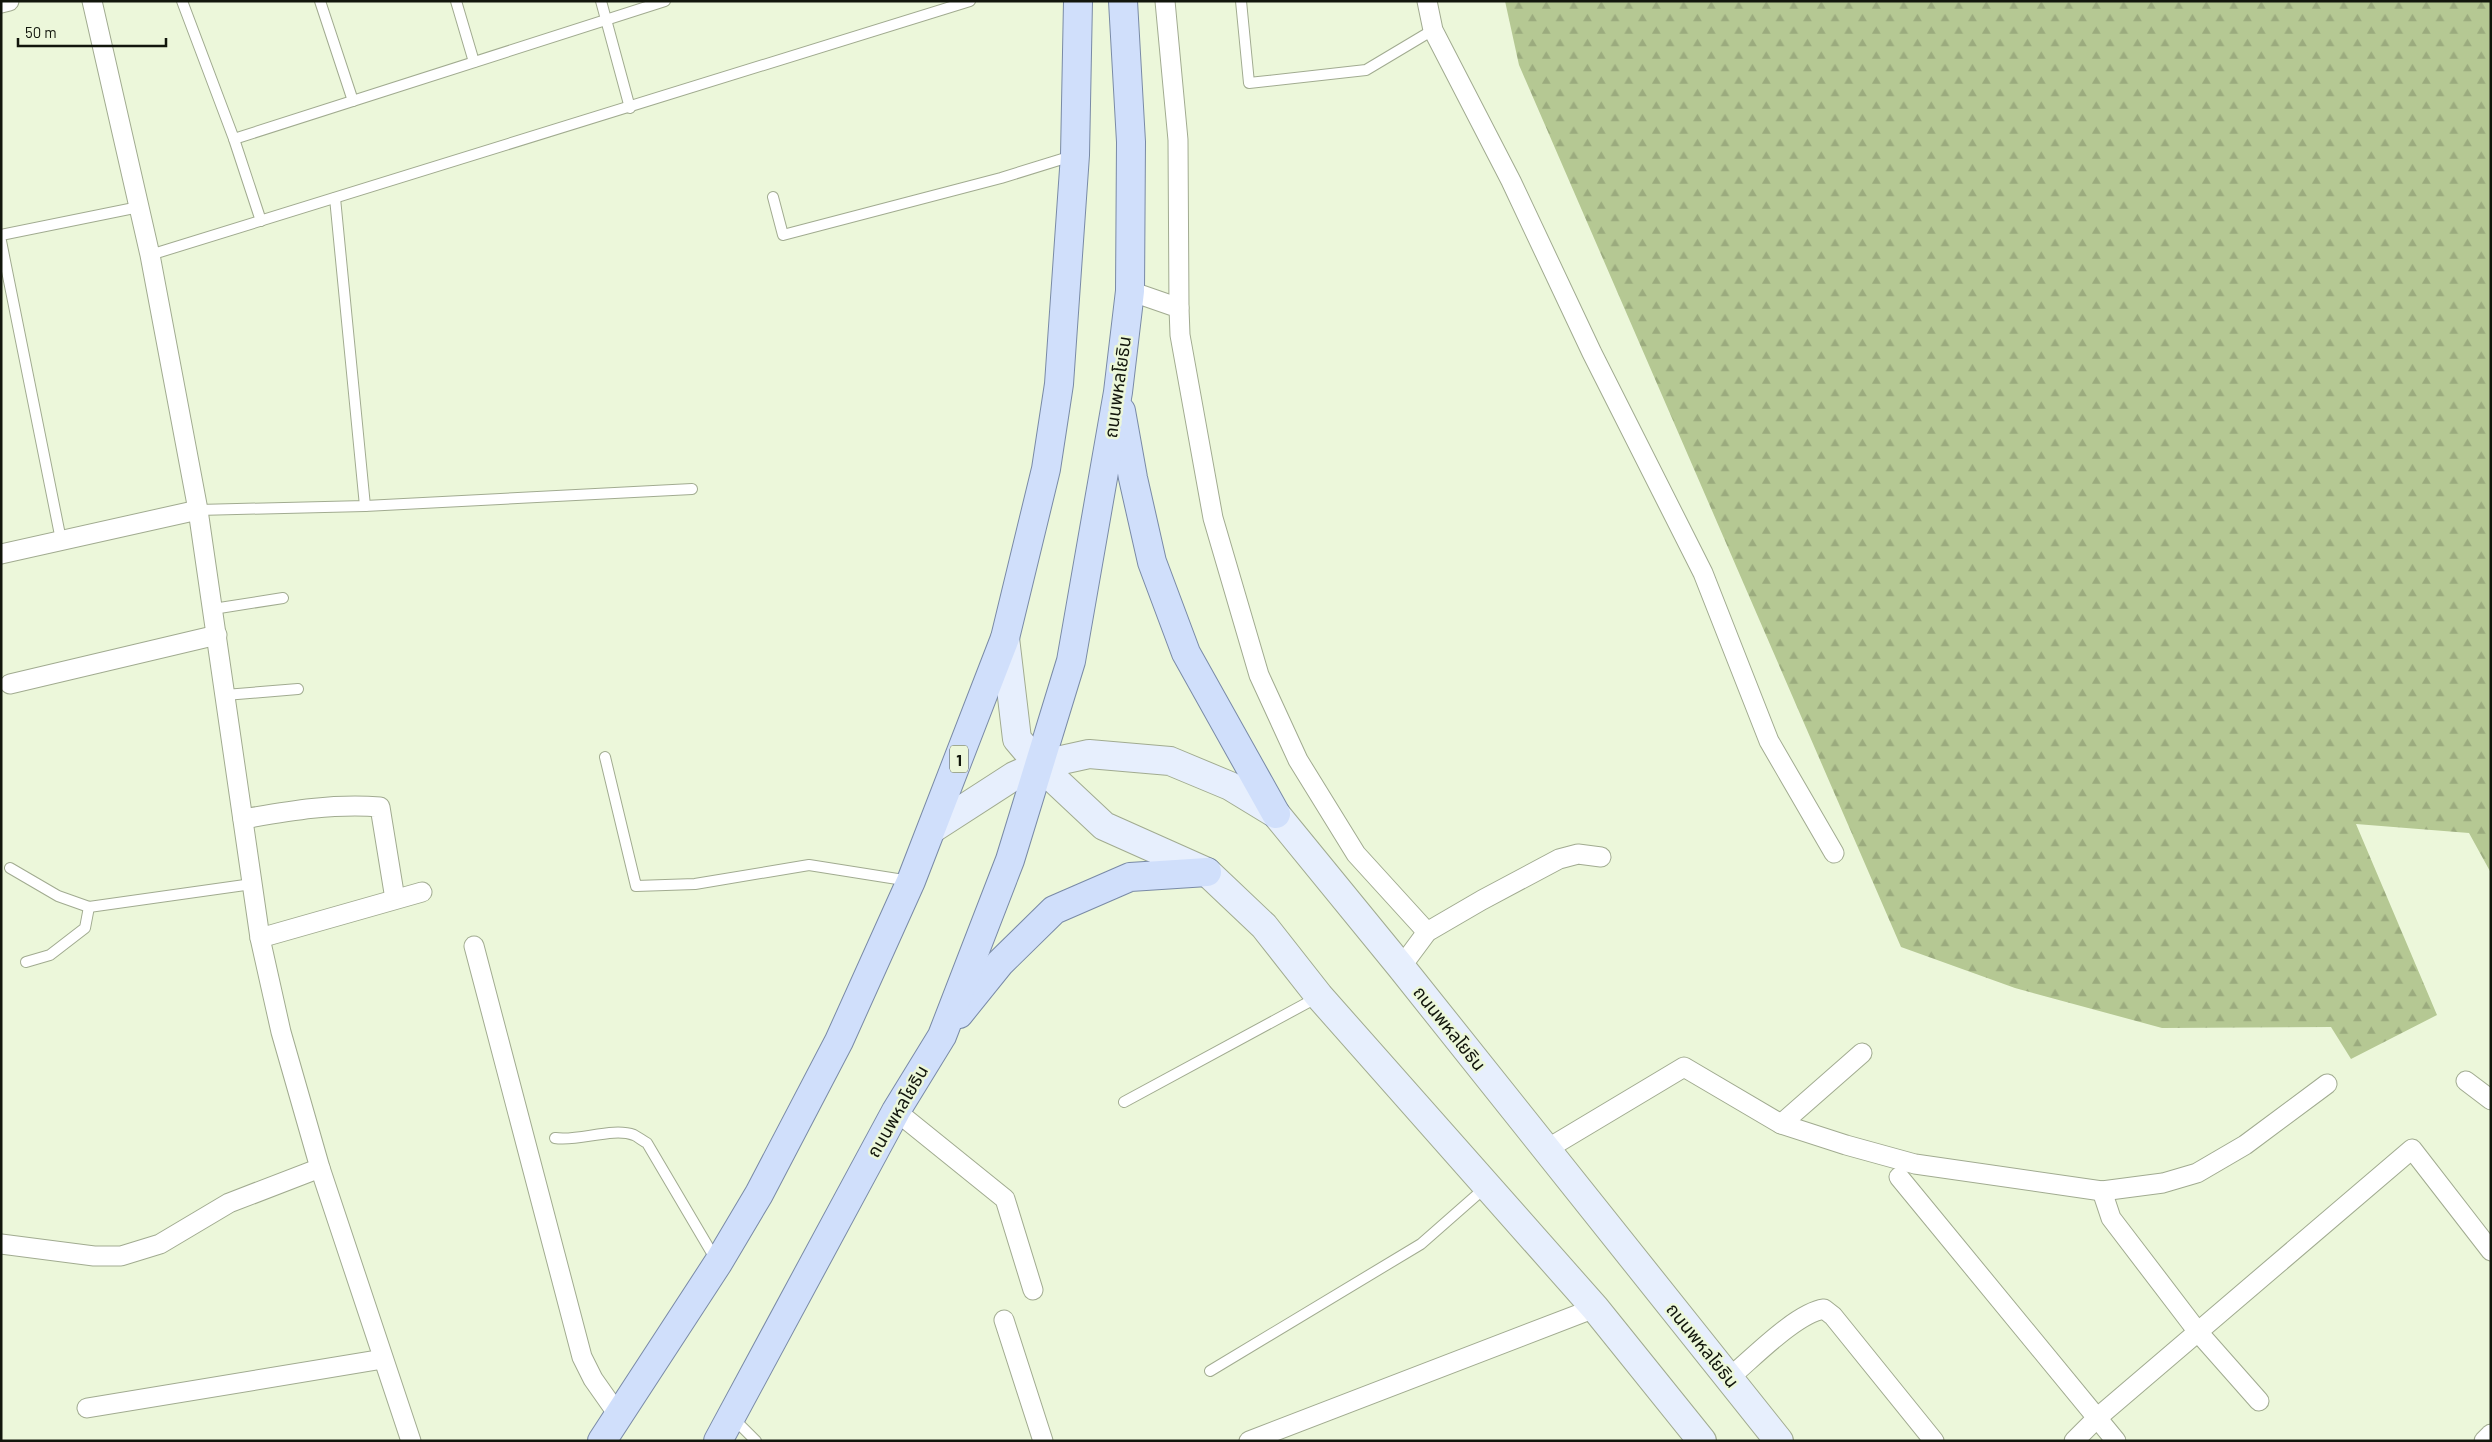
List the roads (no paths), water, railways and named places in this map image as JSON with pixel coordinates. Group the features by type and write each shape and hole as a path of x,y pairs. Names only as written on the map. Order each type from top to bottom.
{"main road":[{"name":"1","path":"602,1441 718,1263 759,1194 839,1041 911,881 1005,638 1046,469 1059,384 1075,155 1078,1"},
{"name":"ถนนพหลโยธิน","path":"718,1441 896,1111 942,1036 1010,860 1071,661 1118,392 1130,291 1131,142 1123,1"},
{"path":"1118,392 1133,478 1152,562 1186,653 1276,814"},
{"path":"1005,638 1017,739 1039,766 1104,826 1207,872 1264,926 1320,996 1594,1308 1696,1439"},
{"name":"ถนนพหลโยธิน","path":"932,829 1014,776 1039,766 1089,754 1170,762 1230,786 1276,814 1401,967 1779,1441"},
{"path":"942,1036 1000,962 1054,910 1130,877 1207,872"}],"street":[{"path":"1,3 9,1"},
{"path":"92,1 150,255 198,510 260,938 281,1032 320,1168 411,1441"},
{"path":"1165,1 1178,140 1180,335 1213,518 1259,675 1298,760 1356,854 1427,932"},
{"path":"1427,1 1433,30 1511,182 1592,353 1703,573 1769,740 1834,852"},
{"path":"1130,291 1179,308"},
{"path":"1,554 198,510"},
{"path":"10,684 217,635"},
{"path":"243,820 301,809 353,805 380,807 395,899"},
{"path":"1401,967 1427,932 1559,859 1578,854 1601,857"},
{"path":"260,938 422,892"},
{"path":"474,946 582,1357 593,1379 619,1416"},
{"path":"1780,1124 1862,1053"},
{"path":"1547,1150 1684,1067 1780,1124 1846,1145 1915,1164 2102,1191 2163,1183 2197,1174 2245,1145 2327,1084"},
{"path":"2466,1081 2491,1100"},
{"path":"896,1111 1005,1199 1033,1290"},
{"path":"2074,1441 2097,1418 2412,1149 2491,1251"},
{"path":"1,1244 94,1256 121,1256 160,1244 229,1203 320,1168"},
{"path":"1898,1177 2116,1441"},
{"path":"2102,1191 2111,1218 2198,1332 2259,1401"},
{"path":"1249,1441 1594,1308"},
{"path":"1729,1378 1794,1323 1814,1310 1824,1309 1833,1316 1934,1441"},
{"path":"1004,1320 1042,1441"},
{"path":"87,1408 383,1359"},
{"path":"2484,1441 2491,1434"}],"lane":[{"path":"182,1 234,139 261,221"},
{"path":"320,1 353,101"},
{"path":"456,1 474,62"},
{"path":"601,1 630,108"},
{"path":"234,139 474,62 607,22 665,1"},
{"path":"150,255 630,108 970,1"},
{"path":"1241,1 1249,83 1366,70 1433,30"},
{"path":"773,197 783,235 1001,178 1075,155"},
{"path":"335,198 366,506"},
{"path":"1,235 139,207"},
{"path":"1,241 61,540"},
{"path":"198,510 366,506 692,489"},
{"path":"213,609 283,598"},
{"path":"225,695 298,689"},
{"path":"605,757 636,886 695,884 809,865 911,881"},
{"path":"10,868 58,896 89,906 252,884"},
{"path":"26,962 50,955 85,928 89,906"},
{"path":"1124,1102 1320,996"},
{"path":"555,1138 566,1140 599,1134 633,1134 647,1143 718,1263"},
{"path":"1210,1371 1421,1244 1487,1186"},
{"path":"732,1418 756,1441"}]}
